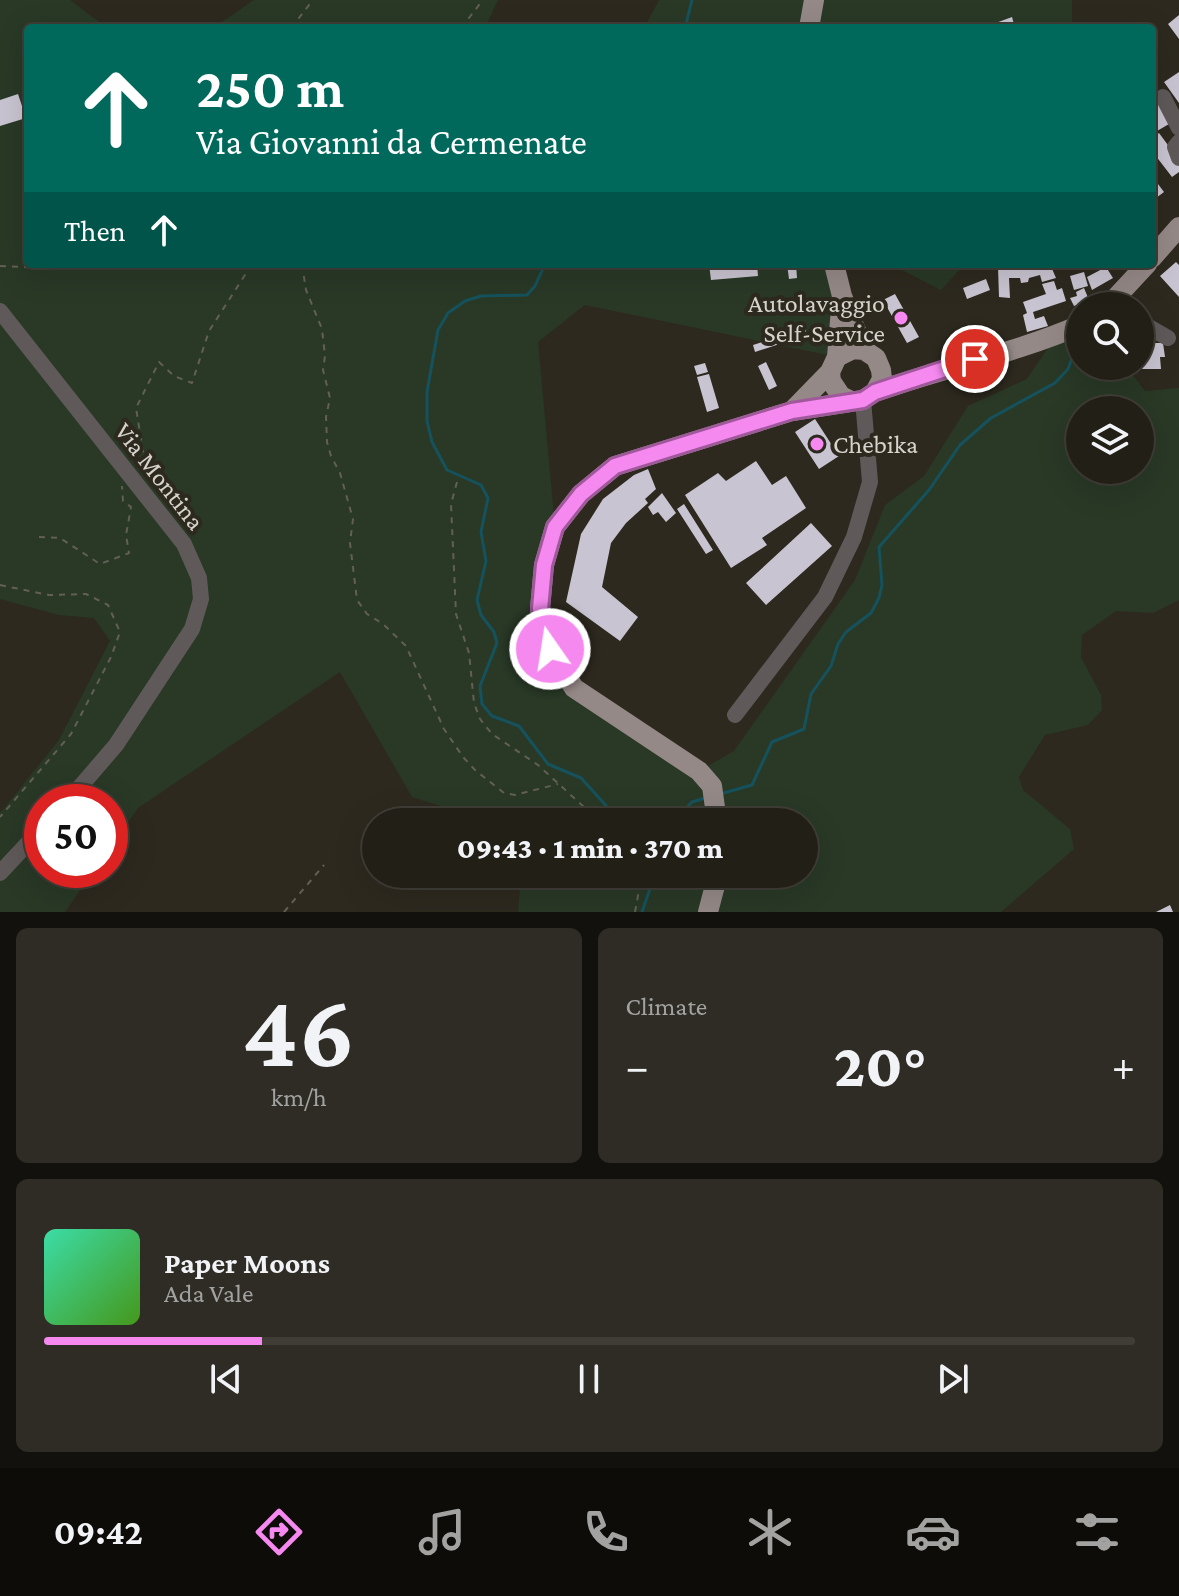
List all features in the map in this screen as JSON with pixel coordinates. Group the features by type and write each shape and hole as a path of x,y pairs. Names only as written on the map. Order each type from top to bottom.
{"main road":[{"path":"810,24 814,0"},
{"path":"1156,252 1167,235"},
{"path":"835,268 842,296 882,379 863,398"},
{"path":"1125,292 1144,268"},
{"path":"842,296 833,387 841,396 863,398"},
{"path":"715,808 712,786 699,771 574,688 550,649 540,609 544,565 555,527 581,494 615,466 792,411 863,398 920,376 1066,331"},
{"path":"792,411 834,364 853,349 920,376"},
{"path":"708,912 714,888"}],"street":[{"path":"1163,97 1179,128"},
{"path":"1179,142 1175,147 1179,158"},
{"name":"Via Montina","path":"0,311 139,477 184,544 199,578 201,599 192,629 116,745 82,784"},
{"path":"1154,330 1168,338"},
{"path":"735,715 825,597 854,537 870,482 863,398"},
{"path":"0,873 24,847"}],"path":[{"path":"294,24 313,0"},
{"path":"464,24 483,0"},
{"path":"0,266 24,267"},
{"path":"39,537 60,538 100,564 129,553 126,535 131,507 123,501 121,488 139,477 136,408 159,362 174,376 192,383 209,331 249,268"},
{"path":"303,268 306,290 322,329 323,370 330,398 326,417 327,442 353,519 350,543 357,600 367,614 383,624 406,646 444,729 475,770 504,793 515,795 558,784"},
{"path":"457,482 451,504 456,614 469,653 474,703 480,719 492,734 538,765 585,808"},
{"path":"0,585 49,595 86,594 108,605 120,632 111,657 71,734 0,817"},
{"path":"284,912 324,865"},
{"path":"635,912 639,888"}],"green space":[{"path":"0,0 70,0 102,24 24,24 24,268 829,268 837,357 585,305 538,342 555,527 540,609 574,688 699,771 734,751 855,580 885,505 924,476 968,406 1027,379 1056,336 1066,331 1066,380 1137,380 1145,391 1179,388 1179,600 1153,613 1116,611 1082,635 1081,657 1101,695 1102,710 1088,725 1045,735 1019,777 1023,790 1070,829 1074,849 1001,912 518,912 520,888 818,888 818,808 447,808 412,797 340,672 138,808 128,822 128,784 24,784 24,888 82,888 65,912 0,912 0,813 59,740 110,641 94,618 59,615 0,599"},
{"path":"254,0 498,0 487,24 219,24"},
{"path":"659,0 1072,0 1072,24 646,24"},
{"path":"898,268 961,268 941,290"}],"building":[{"path":"1179,15 1179,39 1168,24"},
{"path":"1012,17 1014,24 993,24"},
{"path":"1179,72 1179,103 1164,82"},
{"path":"1156,92 1174,121 1156,132"},
{"path":"18,94 24,119 0,126 0,100"},
{"path":"1159,133 1179,160 1179,172 1172,177 1156,156 1156,136"},
{"path":"1156,181 1164,192 1156,198"},
{"path":"1176,262 1179,265 1179,297 1160,276"},
{"path":"710,268 757,268 758,276 711,280"},
{"path":"788,268 796,268 797,278 789,279"},
{"path":"998,268 1052,268 1056,278 1042,282 1040,275 1021,283 1020,278 1009,278 1010,298 999,297"},
{"path":"1107,268 1113,278 1092,290 1087,277"},
{"path":"1084,272 1088,286 1074,290 1070,276"},
{"path":"986,279 990,290 967,299 963,288"},
{"path":"1054,281 1057,290 1062,288 1066,301 1033,312 1035,319 1044,316 1048,326 1027,332 1023,315 1027,313 1023,302 1046,294 1042,284"},
{"name":"Autolavaggio Self-Service","path":"895,294 919,337 907,343 883,300"},
{"path":"805,329 807,335 755,352 753,345"},
{"path":"1154,343 1163,343 1165,357 1160,357 1161,369 1154,369"},
{"path":"766,362 777,386 769,390 758,366"},
{"path":"705,363 708,372 697,375 694,366"},
{"path":"709,374 719,408 707,412 697,377"},
{"name":"Chebika","path":"815,419 839,456 819,469 795,432"},
{"path":"756,461 772,485 786,476 806,508 762,538 767,545 731,568 685,495 718,473 726,481"},
{"path":"648,469 656,489 645,499 648,503 626,523 611,543 602,587 638,617 620,641 566,602 581,534 603,499 634,475"},
{"path":"662,493 676,513 666,522 658,512 653,515 648,507"},
{"path":"684,504 713,550 706,554 677,509"},
{"path":"811,523 832,546 766,605 746,583"},
{"path":"1170,905 1173,912 1156,912"}],"waterway":[{"path":"686,24 692,0"},
{"path":"543,268 527,295 481,296 465,301 448,313 438,330 427,392 427,421 432,442 447,470 481,485 488,498 481,532 486,561 477,600 481,615 494,632 497,643 480,686 482,704 492,716 519,726 548,764 581,778 608,808"},
{"path":"720,794 752,785 772,742 804,729 811,694 831,666 838,644 846,632 871,613 879,598 882,585 879,547 929,490 960,445 991,418 1055,383 1066,371"},
{"path":"686,808 692,802 705,798"},
{"path":"642,912 650,888"}],"place":[{"name":"Autolavaggio Self-Service","path":"901,318"},
{"name":"Chebika","path":"817,444"}],"route":[{"path":"550,649 540,609 544,565 555,527 581,494 615,466 792,411 863,400 875,392 975,359"}]}
